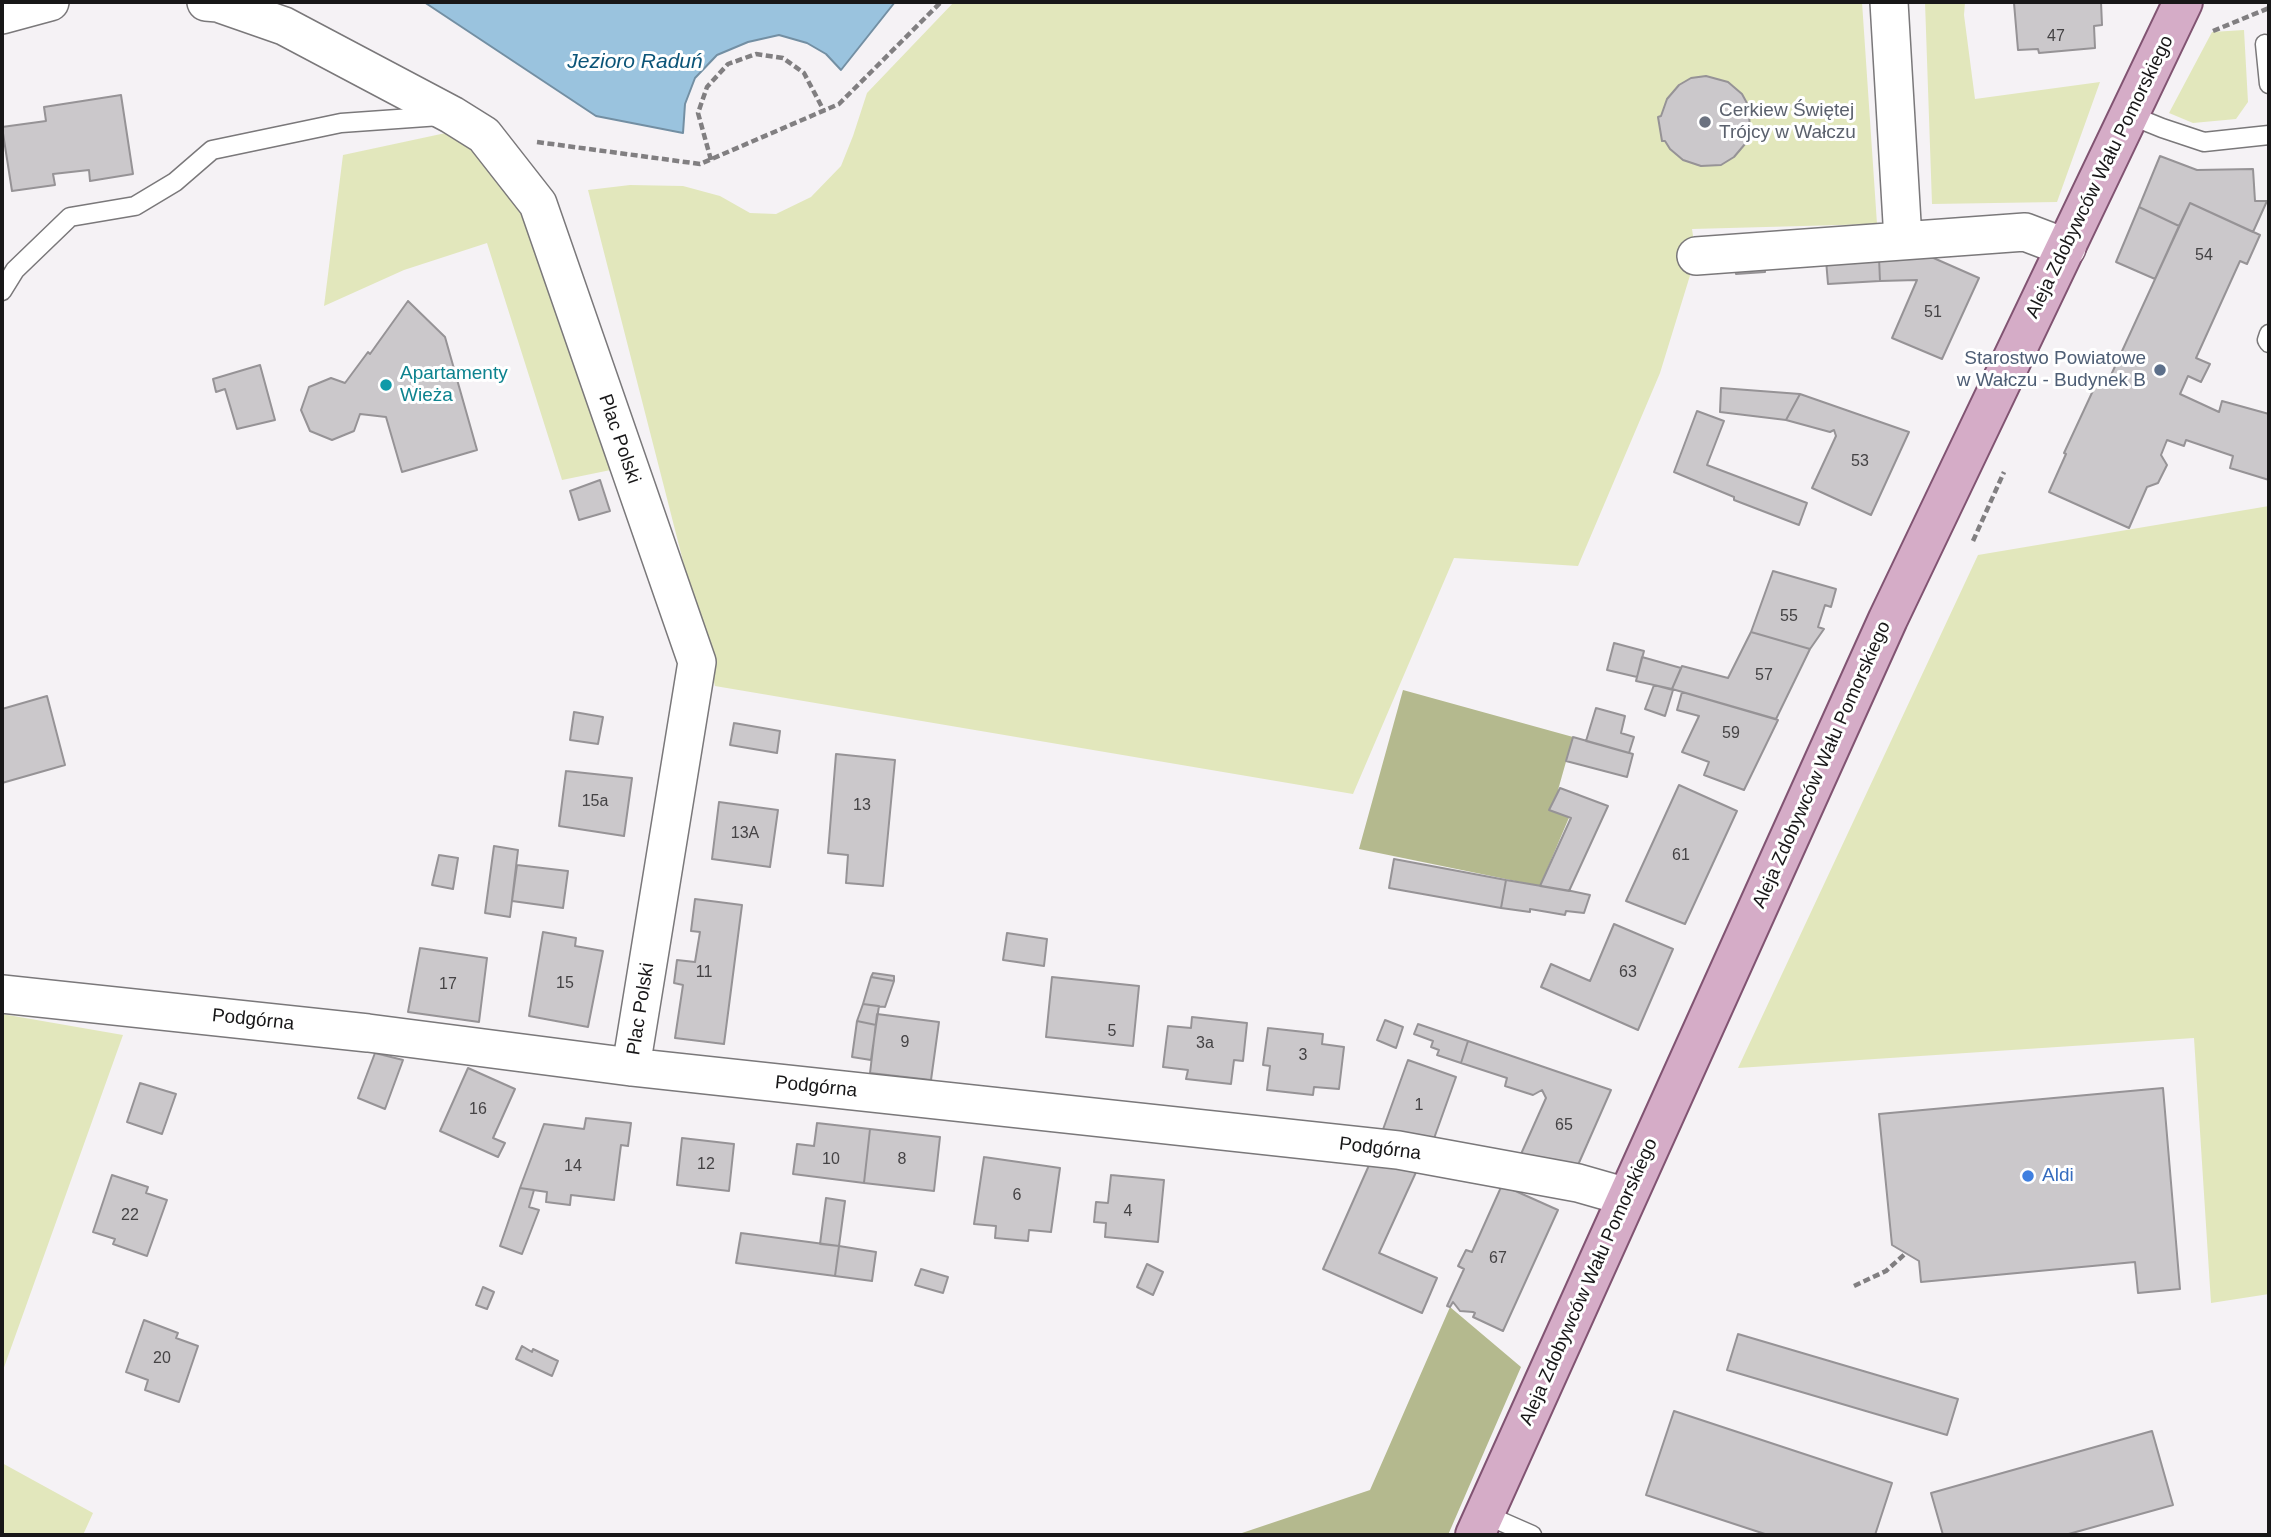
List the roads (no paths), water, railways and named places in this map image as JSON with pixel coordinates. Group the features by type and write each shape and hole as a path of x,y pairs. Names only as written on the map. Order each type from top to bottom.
{"main road":[{"name":"Aleja Zdobywców Wału Pomorskiego","path":"1479,1525 1888,619 2183,2"}],"street":[{"path":"2,15 50,2"},
{"name":"Plac Polski","path":"206,2 218,3 284,26 453,115 484,135 538,204 697,662 631,1067"},
{"path":"1889,2 1903,240"},
{"path":"1696,256 2025,232 2067,248"},
{"name":"Podgórna","path":"2,994 368,1034 631,1067 1398,1150 1578,1183 1628,1197"}],"lane":[{"path":"2265,44 2269,84"},
{"path":"2,290 15,270 70,217 135,206 175,181 212,150 341,123 453,115"},
{"path":"2130,115 2204,142 2269,135"},
{"path":"2269,334 2269,343"},
{"path":"1479,1525 1532,1535"}],"water":[{"name":"Jezioro Raduń","path":"424,2 895,2 841,70 826,54 807,43 779,35 748,42 717,55 695,78 685,104 683,133 596,116"}],"place":[{"name":"Cerkiew Świętej Trójcy w Wałczu","path":"1705,122"},
{"name":"Starostwo Powiatowe w Wałczu - Budynek B","path":"2160,370"},
{"name":"Apartamenty Wieża","path":"386,385"},
{"name":"Aldi","path":"2028,1176"}]}
